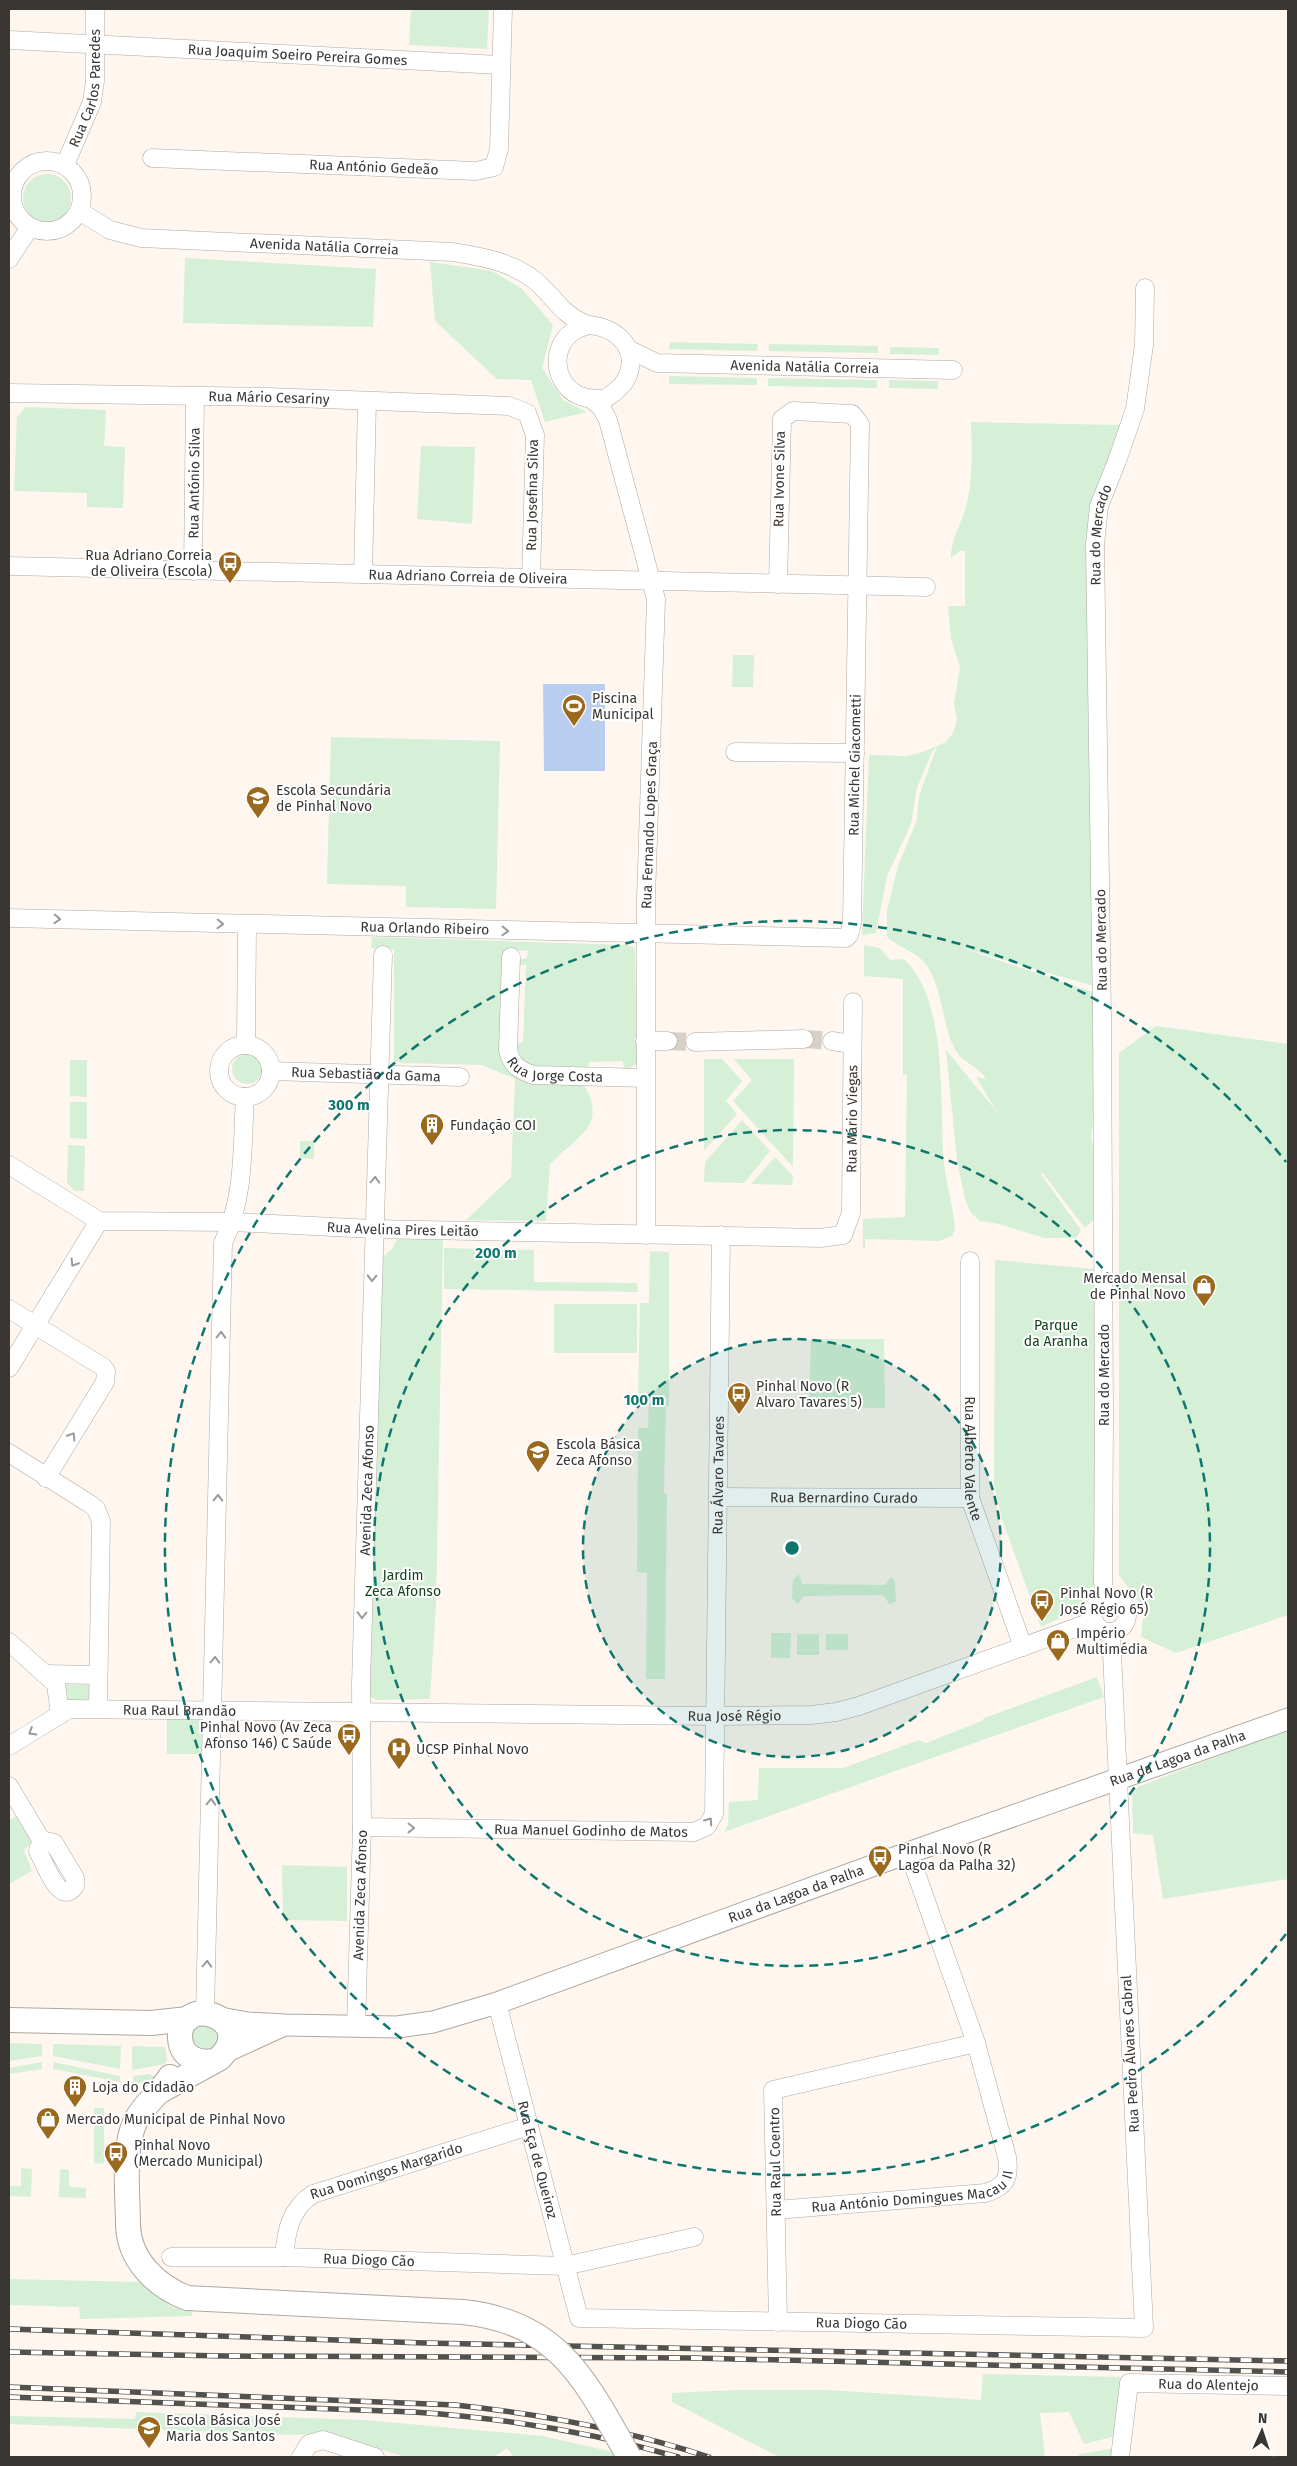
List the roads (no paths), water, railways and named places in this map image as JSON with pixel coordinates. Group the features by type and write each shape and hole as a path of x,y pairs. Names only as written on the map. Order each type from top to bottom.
{"main road":[{"path":"9,2020 151,2023 229,2030 230,2037 219,2056 162,2090"},
{"path":"196,2028 198,2061 219,2056"},
{"path":"196,2028 162,2090 142,2111 135,2122 130,2137 128,2225 130,2243 143,2266 163,2286 187,2298 463,2312 490,2316 520,2326 539,2336 558,2352 584,2379 629,2457"}],"street":[{"name":"Rua Carlos Paredes","path":"65,165 92,102 95,81 95,9"},
{"path":"500,65 502,9"},
{"name":"Rua Joaquim Soeiro Pereira Gomes","path":"9,40 500,65"},
{"name":"Rua António Gedeão","path":"152,158 476,171 494,167 498,149 500,65"},
{"path":"56,161 65,165 73,172 82,190 79,211 72,220 58,229 41,231 30,227 15,212 11,181 26,166 35,162 56,161"},
{"name":"Avenida Natália Correia","path":"79,211 110,230 142,238 454,252 500,260 533,279 558,307 572,319 588,326"},
{"path":"12,253 30,227"},
{"name":"Rua do Mercado","path":"1106,1599 1102,1583 1104,1419 1102,1016 1095,544 1098,506 1118,461 1135,409 1144,345 1146,288"},
{"name":"Avenida Natália Correia","path":"558,307 565,324 565,339"},
{"path":"608,420 621,386 630,362 628,349 613,330 601,326 588,326 574,330 565,339 559,349 558,372 568,388 579,395 605,399 621,386"},
{"name":"Avenida Natália Correia","path":"628,349 657,362 953,370"},
{"name":"Avenida Natália Correia","path":"621,386 640,369 657,362"},
{"name":"Rua Mário Cesariny","path":"9,393 195,396 510,406 528,413"},
{"name":"Rua António Silva","path":"194,571 195,396"},
{"name":"Rua Fernando Lopes Graça","path":"591,398 601,407 608,420 656,598 646,934 646,1235"},
{"path":"363,574 367,401"},
{"name":"Rua Ivone Silva","path":"778,584 780,423 784,416 793,411 852,414 860,424 858,584"},
{"name":"Rua Josefina Silva","path":"528,413 534,435 531,578"},
{"name":"Rua Adriano Correia de Oliveira","path":"9,566 926,587"},
{"name":"Rua Michel Giacometti","path":"840,939 849,935 852,923 858,584"},
{"path":"735,752 855,753"},
{"name":"Rua Orlando Ribeiro","path":"9,918 840,939"},
{"path":"246,1045 247,925"},
{"name":"Avenida Zeca Afonso","path":"356,2026 362,1827 361,1711 383,955"},
{"name":"Rua Jorge Costa","path":"511,957 508,1050 510,1058 518,1069 534,1075 645,1078"},
{"name":"Rua Mário Viegas","path":"843,1235 851,1213 854,1002"},
{"path":"695,1042 804,1040"},
{"path":"645,1041 668,1041"},
{"path":"832,1041 852,1044"},
{"path":"246,1045 259,1048 266,1054 271,1072 268,1084 262,1091 244,1097 232,1093 225,1087 219,1071 223,1057 229,1050 246,1045"},
{"name":"Rua Sebastião da Gama","path":"271,1072 460,1077"},
{"path":"196,2028 214,1709 223,1243 233,1222 238,1200 244,1097"},
{"path":"9,1165 99,1222 9,1368"},
{"name":"Rua Avelina Pires Leitão","path":"99,1222 233,1222 374,1229 646,1235 820,1238 843,1235"},
{"name":"Rua Álvaro Tavares","path":"715,1716 720,1236"},
{"name":"Rua Alberto Valente","path":"970,1261 970,1498 1023,1647"},
{"path":"9,1309 103,1366 107,1376 46,1478"},
{"path":"9,1453 90,1504 96,1509 101,1521 98,1708"},
{"name":"Rua Bernardino Curado","path":"718,1497 970,1498"},
{"path":"1106,1599 1117,1600 1125,1608 1124,1623 1116,1631 1111,1632 1100,1629 1094,1621 1096,1604 1106,1599"},
{"name":"Rua José Régio","path":"361,1711 715,1716 836,1712 859,1706 1094,1621"},
{"path":"1111,1632 1117,1780"},
{"path":"9,1642 56,1684 60,1715"},
{"path":"44,1674 98,1676"},
{"name":"Rua Raul Brandão","path":"9,1746 69,1709 361,1711"},
{"name":"Rua Manuel Godinho de Matos","path":"362,1827 694,1832 707,1826 714,1814 715,1716"},
{"name":"Rua da Lagoa da Palha","path":"196,2028 248,2023 397,2027 433,2022 498,2003 909,1853 1288,1719"},
{"name":"Rua Pedro Álvares Cabral","path":"1117,1780 1144,2328"},
{"path":"9,1786 43,1842"},
{"name":"Rua António Domingues Macau II","path":"776,2210 985,2194 998,2190 1005,2181 1009,2170 976,2043 909,1853"},
{"name":"Rua Eça de Queiroz","path":"498,2003 579,2318"},
{"path":"219,2056 285,2025"},
{"name":"Rua Raul Coentro","path":"778,2322 773,2090 976,2043"},
{"name":"Rua Domingos Margarido","path":"284,2258 285,2238 292,2216 303,2200 313,2194 529,2126"},
{"name":"Rua Diogo Cão","path":"171,2257 284,2258 565,2266 694,2237"},
{"name":"Rua Diogo Cão","path":"579,2318 1144,2328"},
{"name":"Rua do Alentejo","path":"1120,2457 1128,2383 1288,2386"},
{"path":"301,2457 309,2444 323,2440 375,2457"}],"water":[{"name":"Piscina Municipal","path":"543,684 605,684 605,771 544,771"}],"tunnel":[{"path":"804,1039 832,1041"},
{"path":"668,1041 695,1042"}],"railway":[{"path":"9,2329 425,2343 1288,2361"},
{"path":"9,2352 226,2356 694,2358 1288,2372"},
{"path":"9,2387 455,2405 583,2424 678,2447 709,2457"},
{"path":"9,2397 413,2412 481,2418 580,2433 678,2457"}],"place":[{"name":"Rua Adriano Correia de Oliveira (Escola)","path":"230,584"},
{"name":"Piscina Municipal","path":"574,727"},
{"name":"Escola Secundária de Pinhal Novo","path":"258,819"},
{"name":"Fundação COI","path":"432,1146"},
{"name":"Mercado Mensal de Pinhal Novo","path":"1204,1307"},
{"name":"Pinhal Novo (R Alvaro Tavares 5)","path":"739,1415"},
{"name":"Escola Básica Zeca Afonso","path":"538,1473"},
{"name":"Pinhal Novo (R José Régio 65)","path":"1042,1622"},
{"name":"Império Multimédia","path":"1058,1662"},
{"name":"Pinhal Novo (Av Zeca Afonso 146) C Saúde","path":"349,1756"},
{"name":"UCSP Pinhal Novo","path":"399,1770"},
{"name":"Pinhal Novo (R Lagoa da Palha 32)","path":"880,1878"},
{"name":"Loja do Cidadão","path":"75,2108"},
{"name":"Mercado Municipal de Pinhal Novo","path":"48,2140"},
{"name":"Pinhal Novo (Mercado Municipal)","path":"116,2174"},
{"name":"Escola Básica José Maria dos Santos","path":"149,2449"}],"park label":[{"name":"Parque da Aranha","path":"1056,1334"},
{"name":"Jardim Zeca Afonso","path":"403,1584"}]}
